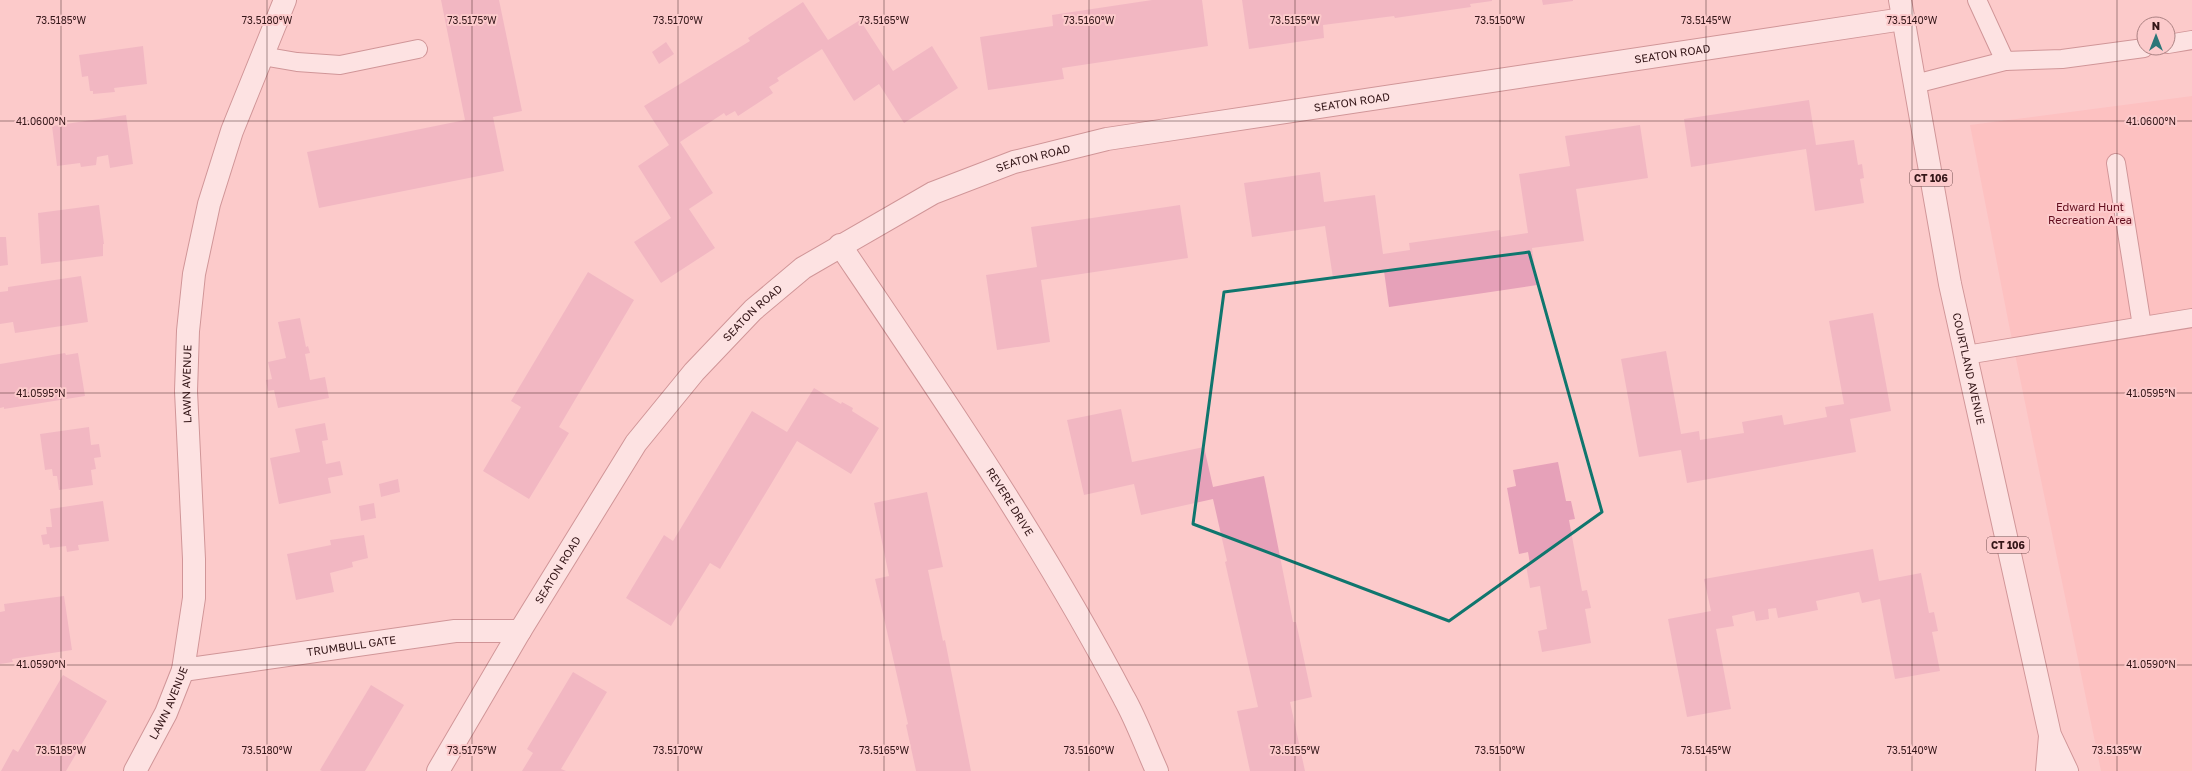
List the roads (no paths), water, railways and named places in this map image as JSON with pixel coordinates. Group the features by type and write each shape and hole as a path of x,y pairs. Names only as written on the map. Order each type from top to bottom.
{"street":[{"name":"LAWN AVENUE","path":"135,771 166,712 183,670 194,598 194,559 186,391 188,331 194,274 209,204 232,131 286,0"},
{"name":"COURTLAND AVENUE","path":"1902,9 1950,284 2050,735 2067,771"},
{"name":"SEATON ROAD","path":"438,771 520,631 636,442 694,372 753,310 803,268 840,245 933,193 1014,162 1107,139 1902,9"},
{"name":"REVERE DRIVE","path":"840,245 977,448 1049,564 1125,699 1157,771"},
{"name":"TRUMBULL GATE","path":"183,670 455,630 520,631"},
{"name":"COURTLAND AVENUE","path":"2047,771 2050,735"}],"lane":[{"path":"1977,0 2005,61"},
{"path":"2176,43 2192,40"},
{"path":"262,56 297,62 340,65 418,49"},
{"path":"1915,84 2005,61 2062,60 2136,49"},
{"path":"2116,163 2142,326"},
{"path":"1966,355 2192,318"}],"park label":[{"name":"Edward Hunt Recreation Area","path":"2090,213"}]}
